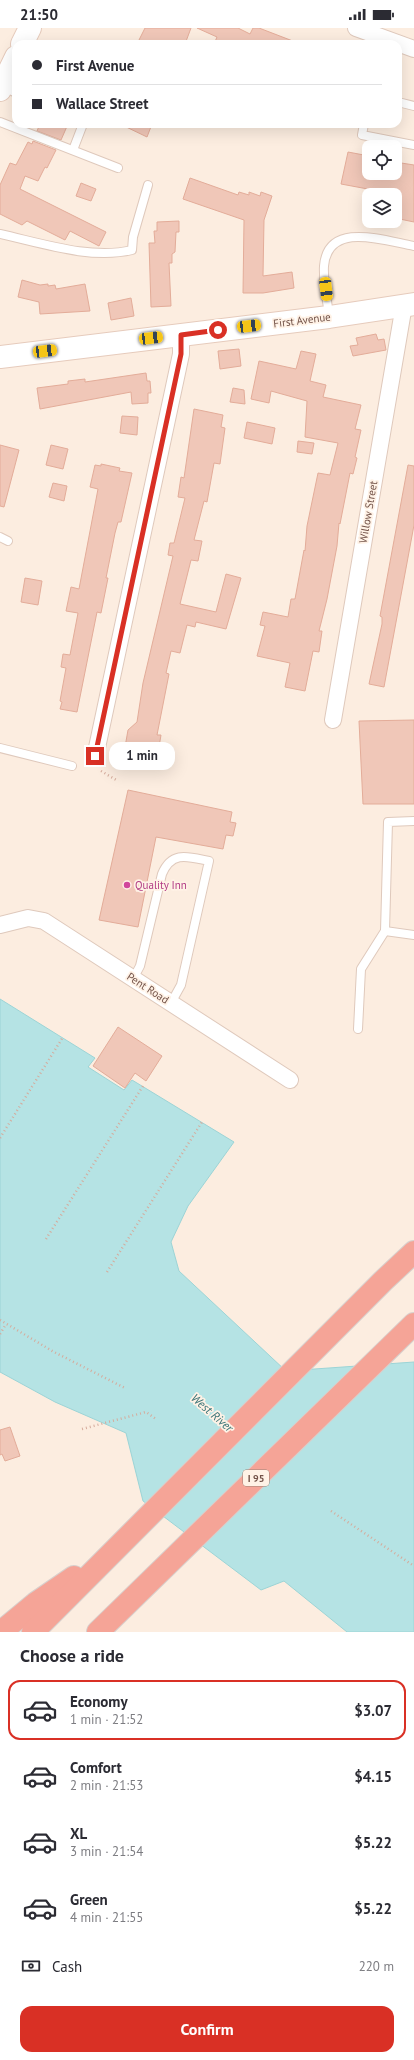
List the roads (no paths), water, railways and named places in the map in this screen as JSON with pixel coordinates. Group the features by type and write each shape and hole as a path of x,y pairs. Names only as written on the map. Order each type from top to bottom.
{"highway":[{"path":"33,1632 414,1252"},
{"name":"I 95","path":"98,1632 414,1324"},
{"path":"1,1632 36,1603 120,1544"}],"main road":[{"path":"24,40 30,28"},
{"path":"6,90 12,70"},
{"name":"First Avenue","path":"0,357 329,317 409,304"}],"street":[{"path":"356,28 389,40"},
{"path":"402,45 414,49"},
{"name":"Willow Street","path":"333,720 409,304"},
{"path":"95,756 181,354 181,335"},
{"name":"Pent Road","path":"0,925 28,918 44,920 290,1080"}],"lane":[{"path":"402,103 414,106"},
{"path":"0,122 12,127"},
{"path":"16,128 118,168"},
{"path":"73,150 81,128"},
{"path":"363,128 362,135 414,145"},
{"path":"0,234 90,253 118,254 132,250 133,237 148,185"},
{"path":"329,317 324,265 328,252 334,244 342,238 354,236 414,246"},
{"path":"0,537 8,541"},
{"path":"0,748 72,766"},
{"path":"358,1029 361,969 385,932 388,822 414,821"},
{"path":"133,979 140,966 162,874 166,866 175,858 182,857 209,861 181,985 171,1003"},
{"path":"385,932 414,935"}],"water":[{"name":"West River","path":"0,999 95,1058 88,1067 124,1090 132,1080 234,1142 188,1206 171,1242 179,1271 286,1371 414,1362 414,1632 347,1632 284,1581 261,1590 143,1501 126,1433 55,1402 0,1372"}],"place":[{"name":"Quality Inn","path":"127,885"}]}
